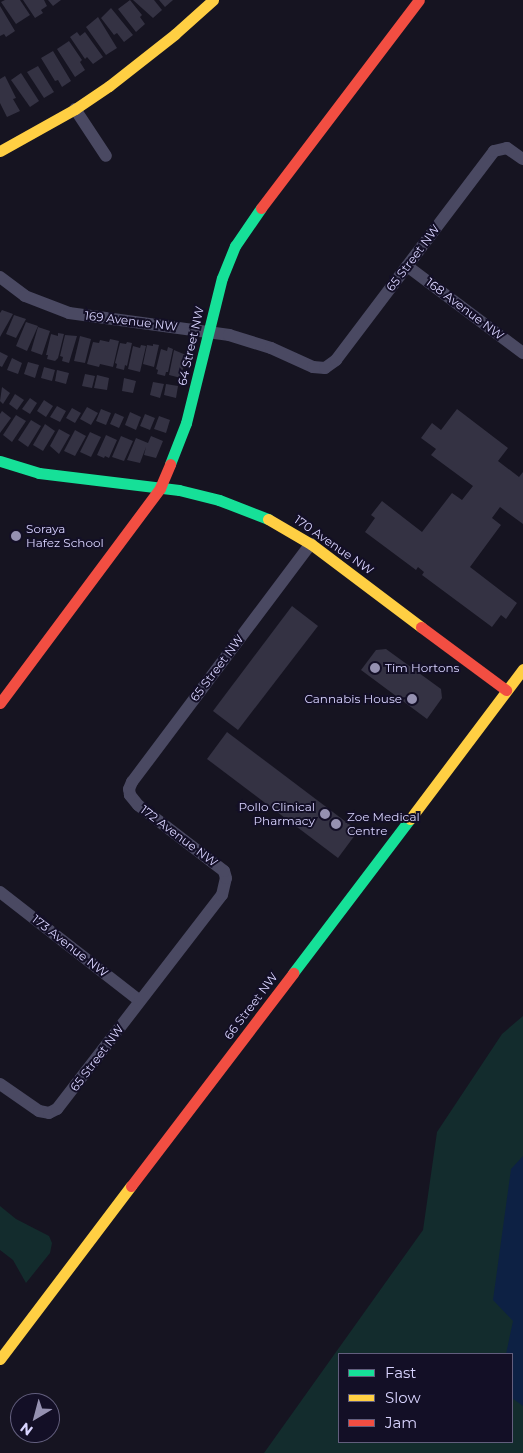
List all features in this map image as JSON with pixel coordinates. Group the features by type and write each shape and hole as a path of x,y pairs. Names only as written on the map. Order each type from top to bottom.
{"street":[{"path":"0,150 74,109 141,62 213,0"},
{"name":"64 Street NW","path":"0,703 160,488 186,422 222,278 235,246 411,2"},
{"path":"74,109 106,156"},
{"name":"65 Street NW","path":"325,368 336,360 491,154 500,148 507,148 523,159"},
{"name":"168 Avenue NW","path":"407,266 523,353"},
{"name":"169 Avenue NW","path":"0,277 25,296 69,312 209,331 256,342 313,368 325,368"},
{"name":"170 Avenue NW","path":"0,461 39,473 160,488 199,495 242,507 288,529 311,544 506,690"},
{"name":"65 Street NW","path":"130,795 129,789 132,782 311,544"},
{"name":"66 Street NW","path":"0,1359 523,669"},
{"name":"172 Avenue NW","path":"130,795 138,805 218,864 224,871 226,878"},
{"name":"65 Street NW","path":"0,1084 28,1106 49,1113 64,1101 222,895 226,878"},
{"name":"173 Avenue NW","path":"0,892 140,1001"}],"green space":[{"path":"523,1016 523,1453 264,1453 423,1230 437,1132 502,1034"},
{"path":"0,1206 16,1219 49,1236 52,1243 50,1253 26,1283 13,1260 0,1250"}],"water":[{"path":"523,1156 523,1406 513,1399 513,1353 506,1353 513,1321 493,1300 511,1169"}],"building":[{"path":"5,0 20,0 30,15 16,24 1,2"},
{"path":"23,0 44,0 47,6 41,10 43,13 35,18"},
{"path":"48,0 61,0 53,6"},
{"path":"130,0 142,15 140,17 145,24 136,32 118,9"},
{"path":"133,0 154,0 162,10 153,18"},
{"path":"159,0 173,0 165,7"},
{"path":"0,6 15,31 6,37 4,34 0,36"},
{"path":"111,8 133,35 124,42 117,33 114,35 101,18"},
{"path":"98,17 117,48 106,55 86,27"},
{"path":"77,32 80,36 85,32 103,57 93,64 87,57 85,59 70,37"},
{"path":"69,41 82,60 80,62 85,70 75,77 57,49"},
{"path":"53,51 71,81 62,87 58,80 55,81 41,58"},
{"path":"38,66 54,92 44,98 27,72"},
{"path":"21,73 39,101 30,107 11,80"},
{"path":"5,76 16,98 13,99 20,111 7,117 0,103 0,79"},
{"path":"2,310 13,314 0,337 0,313"},
{"path":"14,315 26,319 16,338 6,334"},
{"path":"26,322 38,326 27,351 16,346"},
{"path":"38,327 50,331 42,355 31,351"},
{"path":"58,333 64,334 58,358 55,361 47,359 48,355 46,355 51,334 58,336"},
{"path":"65,335 77,336 69,363 62,361 63,357 60,356"},
{"path":"80,336 91,339 85,363 74,361"},
{"path":"110,339 119,341 113,367 100,364 99,367 87,364 93,342 99,343 100,340 109,342"},
{"path":"127,342 132,343 127,366 125,365 124,370 116,368 117,364 115,363 120,343 126,344"},
{"path":"153,344 159,345 154,367 143,364 147,345 153,346"},
{"path":"141,345 146,346 140,372 128,369 133,346 140,348"},
{"path":"168,347 173,349 168,372 166,372 165,376 157,374 158,370 156,369 161,349 167,351"},
{"path":"174,350 186,355 181,378 169,375"},
{"path":"0,352 8,356 2,367 0,366"},
{"path":"12,358 22,363 18,374 7,370"},
{"path":"28,362 39,365 35,378 24,374"},
{"path":"44,367 55,370 52,381 41,378"},
{"path":"57,370 69,373 66,384 55,381"},
{"path":"85,374 95,376 92,388 82,386"},
{"path":"97,375 109,378 107,390 94,388"},
{"path":"124,378 136,381 133,393 122,391"},
{"path":"153,382 164,384 160,398 150,395"},
{"path":"166,384 178,386 176,398 164,395"},
{"path":"2,387 10,393 3,404 0,401"},
{"path":"15,394 24,400 17,410 9,404"},
{"path":"30,398 37,403 30,414 22,409"},
{"path":"44,400 53,406 46,417 37,411"},
{"path":"57,406 66,411 60,422 50,417"},
{"path":"87,407 98,413 91,425 80,419"},
{"path":"72,408 81,413 75,423 66,418"},
{"path":"101,409 111,413 106,425 96,421"},
{"path":"457,409 508,448 498,461 519,477 523,472 523,524 500,507 492,518 501,525 470,567 517,603 506,619 501,615 492,627 422,575 424,572 418,567 416,570 365,532 375,518 371,515 382,501 422,532 452,493 462,500 473,486 431,455 436,449 421,438 432,423 441,430"},
{"path":"2,411 11,418 0,433 0,414"},
{"path":"130,412 141,417 136,430 125,425"},
{"path":"115,413 124,417 119,428 110,424"},
{"path":"145,414 155,418 150,430 140,426"},
{"path":"16,415 26,421 12,442 3,435"},
{"path":"159,416 170,420 166,433 154,429"},
{"path":"31,420 41,426 28,447 18,440"},
{"path":"45,424 55,431 43,451 33,445"},
{"path":"59,429 70,435 59,454 50,446"},
{"path":"75,430 86,436 75,456 64,451"},
{"path":"90,432 101,437 91,457 80,452"},
{"path":"106,435 117,440 109,458 97,455"},
{"path":"121,436 133,441 124,461 112,457"},
{"path":"151,436 163,441 156,458 144,455 146,447 140,463 127,460 136,438 148,443"},
{"path":"292,606 318,626 238,730 213,711"},
{"path":"386,649 441,689 442,698 427,719 361,670 376,650"},
{"path":"227,732 358,831 338,858 207,759"}],"traffic: fast":[{"path":"170,464 186,423 222,278 235,246 261,208"},
{"path":"0,461 39,473 179,490 219,500 268,519"},
{"path":"293,973 410,819"}],"traffic: slow":[{"path":"0,151 75,109 109,86 175,34 213,0"},
{"path":"268,519 311,544 421,627"},
{"path":"410,819 523,669"},
{"path":"0,1359 131,1186"}],"traffic: jam":[{"path":"261,208 419,0"},
{"path":"0,703 160,488 170,464"},
{"path":"421,627 506,690"},
{"path":"131,1186 293,973"}],"place":[{"name":"Soraya Hafez School","path":"16,536"},
{"name":"Tim Hortons","path":"375,668"},
{"name":"Cannabis House","path":"412,699"},
{"name":"Pollo Clinical Pharmacy","path":"325,814"},
{"name":"Zoe Medical Centre","path":"336,824"}]}
